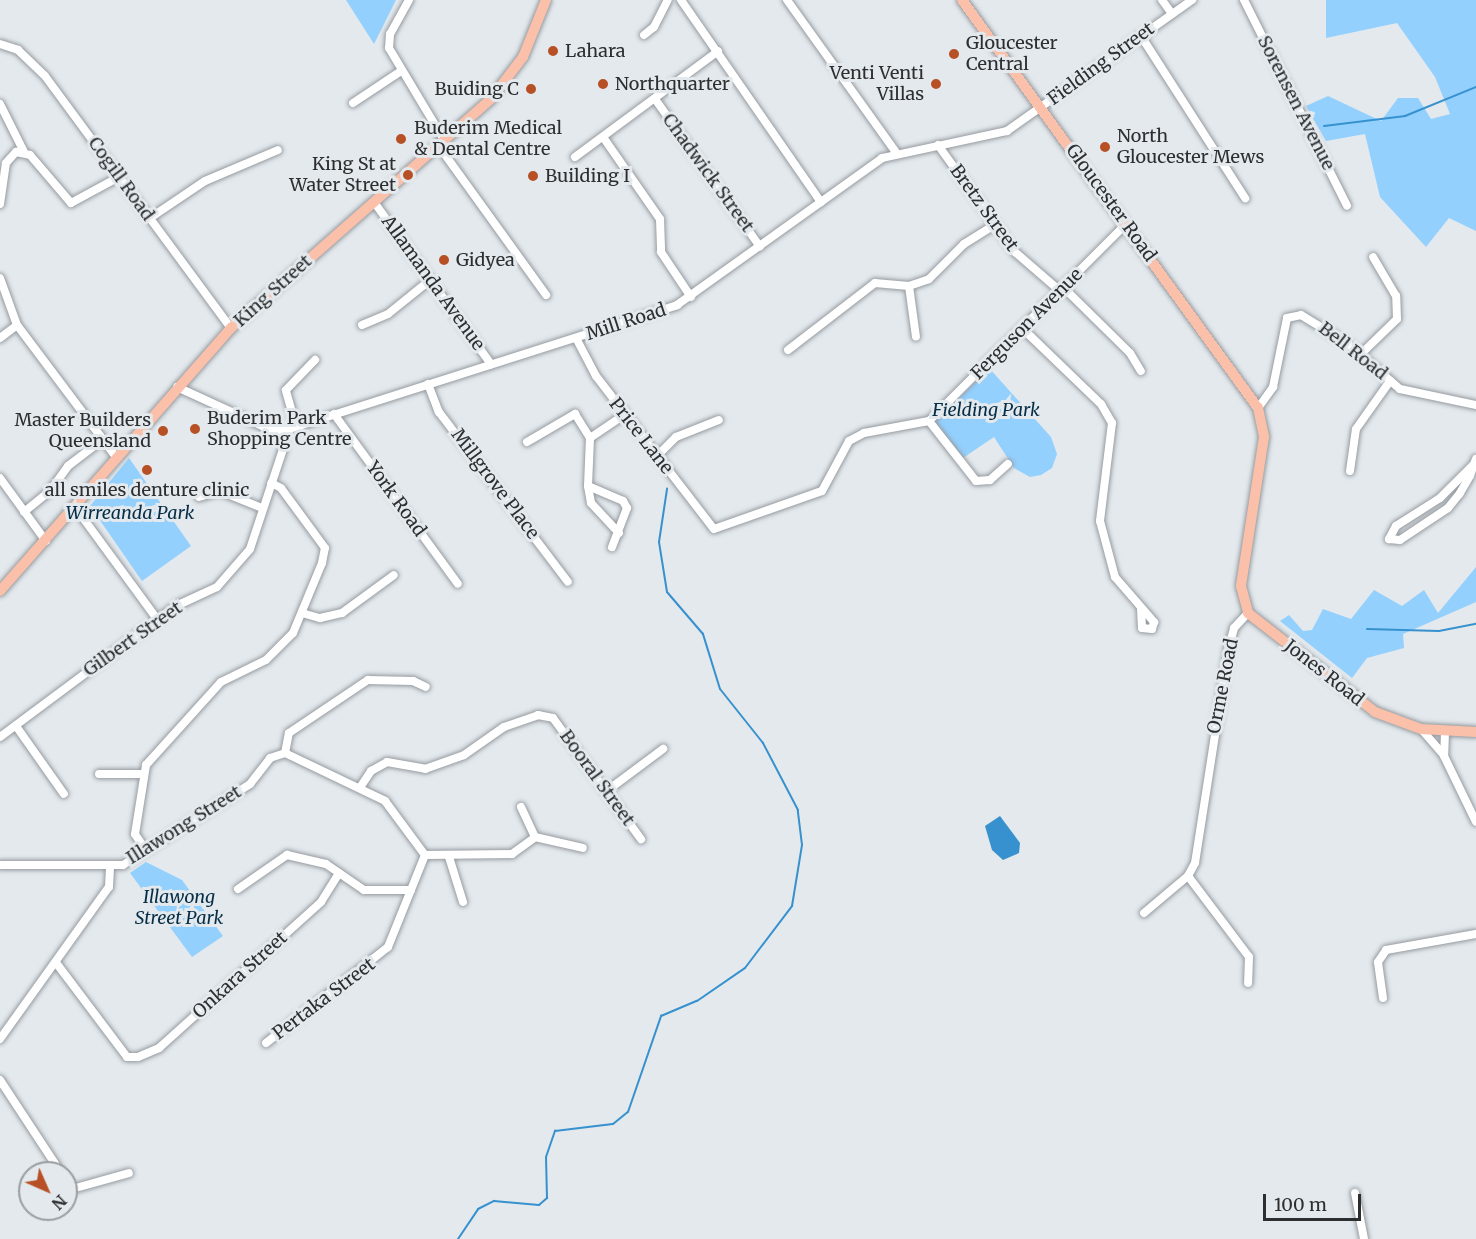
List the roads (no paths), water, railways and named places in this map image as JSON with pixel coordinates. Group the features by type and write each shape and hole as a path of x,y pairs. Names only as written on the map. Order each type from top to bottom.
{"main road":[{"name":"King Street","path":"0,591 231,328 441,143 516,69 546,0"},
{"name":"Gloucester Road","path":"962,0 1258,408"},
{"path":"1248,613 1241,586 1264,437 1258,408"},
{"name":"Jones Road","path":"1248,613 1356,702 1421,729 1476,732"}],"street":[{"path":"409,0 389,42 401,71 441,143 546,295"},
{"path":"644,35 654,27 668,0"},
{"path":"681,0 821,202"},
{"path":"787,0 896,152"},
{"path":"1162,0 1172,14"},
{"name":"Fielding Street","path":"1041,108 1191,0"},
{"name":"Sorensen Avenue","path":"1244,0 1347,206"},
{"path":"1141,36 1245,198"},
{"name":"Cogill Road","path":"0,44 35,63 231,328"},
{"path":"574,157 718,51"},
{"path":"353,103 401,71"},
{"name":"Chadwick Street","path":"655,99 760,247"},
{"path":"0,104 24,152 71,203 119,177"},
{"name":"Mill Road","path":"283,430 576,338 691,297 821,202 896,152 1007,131 1041,108"},
{"path":"603,137 660,219 661,252 691,297"},
{"name":"Bretz Street","path":"938,145 1015,252 1061,289 1130,353 1141,371"},
{"path":"150,218 205,181 278,150"},
{"path":"0,204 6,163 24,152"},
{"name":"Allamanda Avenue","path":"374,202 491,364"},
{"name":"Ferguson Avenue","path":"929,421 1126,224"},
{"path":"788,350 875,283 909,286 929,279 964,244 994,225"},
{"path":"1361,354 1397,319 1396,296 1373,257"},
{"path":"0,278 17,325 117,458"},
{"path":"362,325 388,314 430,280"},
{"path":"909,286 916,337"},
{"name":"Bell Road","path":"1258,408 1273,387 1287,318 1301,315 1318,322 1361,354 1390,381 1412,393 1476,405"},
{"path":"0,338 17,325"},
{"path":"1022,328 1101,404 1112,423 1100,521 1114,577 1141,610"},
{"name":"Price Lane","path":"576,338 624,415 714,529 822,491 849,441 864,433 929,421"},
{"path":"296,426 286,390 315,360"},
{"path":"1350,471 1356,429 1390,381"},
{"name":"Millgrove Place","path":"428,384 435,406 568,582"},
{"path":"177,387 271,430 283,430"},
{"path":"527,442 568,413 575,414 590,438 588,486 591,503 620,533"},
{"name":"York Road","path":"334,414 458,584"},
{"path":"590,438 624,415"},
{"path":"657,456 676,437 719,420"},
{"path":"929,421 976,481 990,480 1008,464"},
{"name":"Gilbert Street","path":"0,737 157,619 217,588 250,549 271,483 283,430"},
{"path":"24,512 50,491 68,466 102,440"},
{"path":"1475,461 1448,508 1400,540 1389,539 1396,526 1440,498 1475,461"},
{"path":"0,478 46,541"},
{"path":"146,850 135,834 144,774 156,750 186,727 221,682 266,660 293,633 325,548 281,488 271,483"},
{"path":"588,486 623,501 627,508 620,533 612,547"},
{"path":"198,497 220,491 262,508"},
{"path":"75,507 157,619"},
{"path":"302,613 320,618 342,613 393,575"},
{"name":"Orme Road","path":"1188,876 1195,863 1229,646 1234,628 1248,613"},
{"name":"Illawong Street","path":"110,866 146,850 250,784 270,758 285,753 289,734 358,685 385,678 426,687"},
{"name":"Booral Street","path":"361,786 371,771 387,762 425,769 464,755 504,727 538,715 553,718 608,790 641,839"},
{"path":"16,726 64,794"},
{"path":"1421,729 1444,756 1476,822"},
{"path":"1444,756 1445,732"},
{"path":"608,790 663,749"},
{"path":"285,753 361,786 385,801 425,855 450,857 512,854 535,837 583,848"},
{"path":"99,774 144,774"},
{"path":"521,807 535,837"},
{"path":"238,889 287,855 308,856 364,890 411,890"},
{"name":"Pertaka Street","path":"266,1043 379,958 425,855"},
{"path":"450,857 463,902"},
{"path":"0,866 110,866 109,887 57,964 0,1039"},
{"name":"Onkara Street","path":"57,964 127,1057 159,1048 321,902 339,873"},
{"path":"1144,913 1188,876 1249,957 1248,983"},
{"path":"1383,998 1378,962 1386,950 1476,934"},
{"path":"0,1080 53,1161"},
{"path":"78,1187 129,1173"},
{"path":"1355,1193 1364,1239"}],"waterway":[{"path":"1324,126 1405,116 1476,87"},
{"path":"458,1239 478,1209 494,1201 539,1205 547,1198 546,1157 555,1131 613,1124 628,1112 661,1016 697,1001 745,968 792,906 802,845 798,810 763,743 720,689 703,634 667,592 659,542 667,489"},
{"path":"1367,629 1439,631 1476,624"}],"place":[{"name":"Lahara","path":"553,51"},
{"name":"Gloucester Central","path":"954,54"},
{"name":"Northquarter","path":"603,84"},
{"name":"Venti Venti Villas","path":"936,84"},
{"name":"Buiding C","path":"531,89"},
{"name":"Buderim Medical & Dental Centre","path":"401,139"},
{"name":"North Gloucester Mews","path":"1105,147"},
{"name":"King St at Water Street","path":"408,175"},
{"name":"Building I","path":"533,176"},
{"name":"Gidyea","path":"444,260"},
{"name":"Buderim Park Shopping Centre","path":"195,429"},
{"name":"Master Builders Queensland","path":"163,431"},
{"name":"all smiles denture clinic","path":"147,470"}],"park label":[{"name":"Fielding Park","path":"986,410"},
{"name":"Wirreanda Park","path":"130,513"},
{"name":"Illawong Street Park","path":"179,908"}]}
